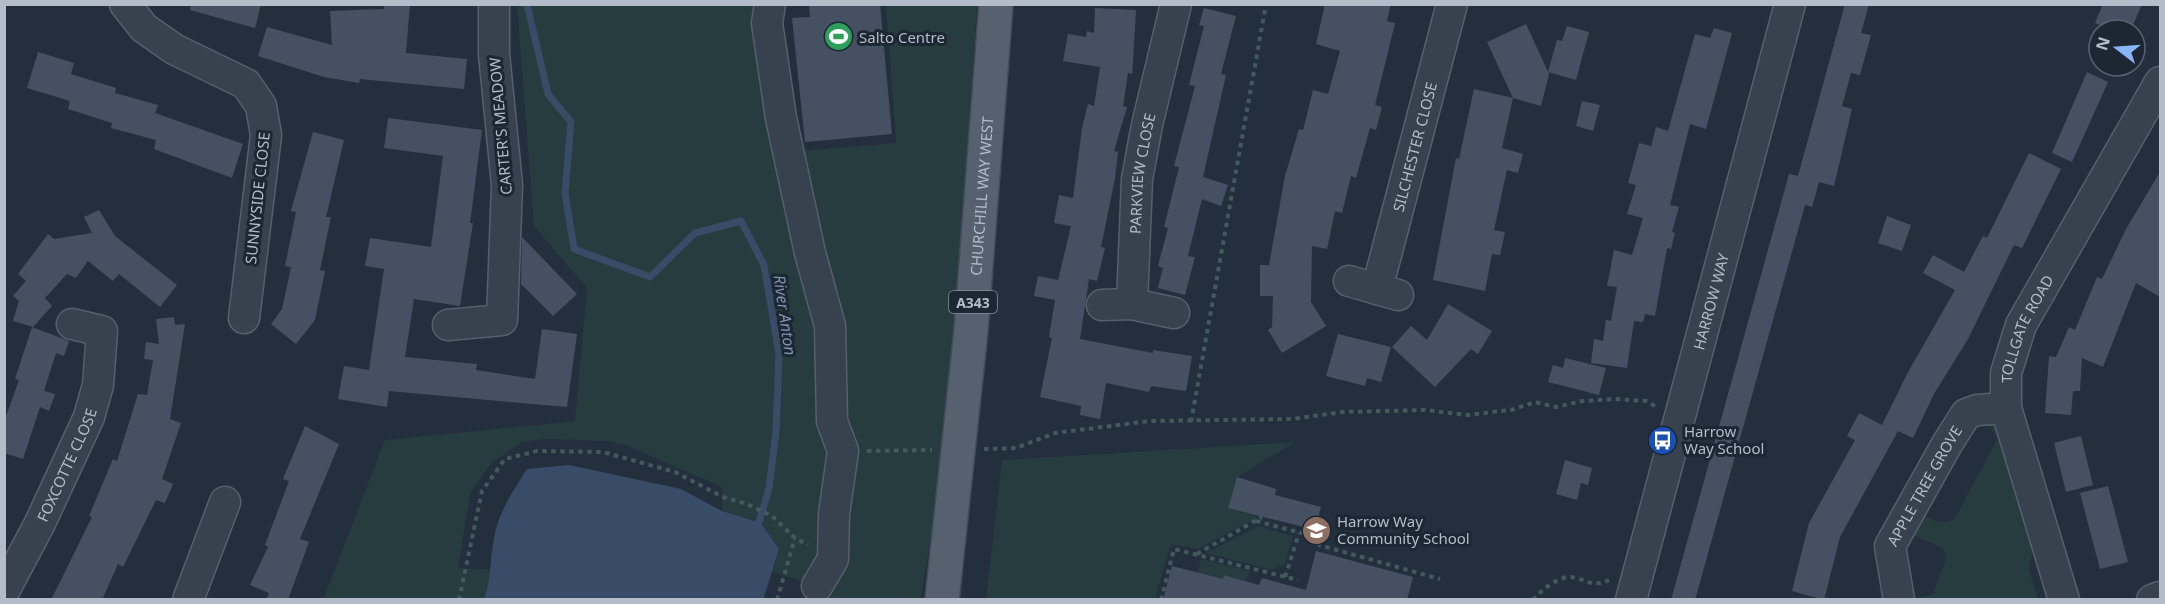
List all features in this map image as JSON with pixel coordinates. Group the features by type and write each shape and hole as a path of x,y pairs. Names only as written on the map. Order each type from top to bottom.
{"main road":[{"name":"CHURCHILL WAY WEST","path":"942,600 960,450 996,4"}],"street":[{"name":"SUNNYSIDE CLOSE","path":"125,4 144,28 174,49 246,84 261,106 266,135 244,318"},
{"name":"CARTER'S MEADOW","path":"448,325 502,320 507,185 494,54 494,4"},
{"path":"770,4 767,23 781,118 810,253 830,326 832,421 843,451 834,514 833,559 817,586"},
{"name":"PARKVIEW CLOSE","path":"1132,304 1137,179 1146,124 1176,4"},
{"name":"SILCHESTER CLOSE","path":"1375,288 1452,4"},
{"name":"HARROW WAY","path":"1631,600 1790,4"},
{"name":"TOLLGATE ROAD","path":"2064,600 2006,408 2006,373 2021,325 2160,81"},
{"path":"1102,305 1132,304 1174,313"},
{"name":"FOXCOTTE CLOSE","path":"4,591 40,523 89,417 112,332 72,324"},
{"name":"APPLE TREE GROVE","path":"1899,600 1890,546 1966,414 1977,410 2006,408"},
{"path":"189,600 225,502"},
{"path":"2152,600 2160,597"}],"path":[{"path":"1191,422 1266,4"},
{"path":"843,451 1016,447 1055,433 1150,421 1191,422 1425,410 1467,415 1511,410 1535,402 1556,407 1583,400 1646,401 1655,405 1663,416 1680,418"},
{"path":"459,600 482,491 505,459 537,451 603,452 675,472 723,497 747,504 772,516 795,538 777,600"},
{"path":"1197,555 1262,518"},
{"path":"1256,521 1321,538 1319,545 1440,579"},
{"path":"1285,577 1299,532"},
{"path":"1161,600 1174,549 1298,580"},
{"path":"1533,600 1562,579 1570,577 1581,581"}],"green space":[{"path":"517,5 761,5 819,327 820,426 829,462 842,404 798,151 896,143 886,5 977,5 949,421 921,599 813,599 817,586 772,572 779,549 761,523 722,511 722,487 626,445 607,441 544,439 522,442 492,462 470,494 458,568 491,570 484,599 323,600 385,440 575,421 587,288 534,226"},
{"path":"1995,420 2034,543 2029,570 2038,599 1916,599 1933,594 1947,556 1941,547 1906,532 1917,512 1941,522 1955,518 1997,439 1991,427 1986,424"},
{"path":"1295,442 1237,477 1228,508 1259,517 1197,549 1171,544 1155,599 986,600 1002,460"},
{"path":"1259,526 1293,536 1285,564 1271,570 1205,553"},
{"path":"1201,559 1250,571 1246,581 1224,575 1222,583 1197,577"}],"water":[{"path":"569,465 681,489 722,511 761,523 779,549 762,600 484,599 496,529 507,502 527,469"}],"building":[{"path":"191,4 261,4 255,28 190,10"},
{"path":"384,4 410,4 406,53 467,59 464,89 360,79 359,83 324,77 258,56 267,27 332,45 330,11 384,9"},
{"path":"809,4 880,4 892,134 805,142 792,18 810,17"},
{"path":"1325,4 1391,4 1387,21 1395,23 1375,105 1382,107 1376,130 1370,128 1356,178 1351,176 1342,213 1335,211 1327,249 1312,246 1311,302 1326,326 1282,353 1268,330 1272,327 1273,296 1260,296 1260,265 1269,265 1285,176 1299,129 1303,130 1313,90 1328,94 1340,51 1316,44"},
{"path":"1845,4 1869,4 1861,33 1871,35 1860,75 1851,73 1842,106 1852,109 1834,186 1819,182 1812,207 1805,205 1695,600 1671,600 1789,174 1798,176"},
{"path":"2103,4 2142,4 2136,18 2097,18"},
{"path":"1095,8 1136,10 1132,74 1128,73 1123,106 1127,107 1114,151 1118,152 1115,178 1101,247 1105,248 1097,281 1089,279 1080,339 1153,353 1153,350 1192,356 1186,391 1151,386 1149,392 1106,383 1100,419 1080,415 1081,406 1040,397 1052,338 1049,337 1055,300 1034,296 1038,276 1058,280 1071,226 1054,223 1059,195 1073,198 1082,128 1088,104 1094,106 1100,67 1063,61 1068,34 1086,37 1087,31 1094,33"},
{"path":"1204,8 1236,16 1221,74 1226,75 1203,177 1228,185 1221,206 1202,199 1188,256 1195,257 1185,295 1158,288 1163,268 1158,266 1168,228 1164,227 1179,167 1174,166 1195,86 1189,85 1204,26 1199,25"},
{"path":"1526,24 1549,74 1541,106 1513,98 1487,42"},
{"path":"1567,26 1589,32 1576,80 1548,72 1557,40 1562,41"},
{"path":"1714,28 1732,33 1706,129 1690,124 1670,205 1679,207 1672,232 1675,233 1671,249 1667,248 1655,316 1645,314 1643,322 1634,321 1627,368 1591,363 1594,339 1603,341 1606,320 1611,321 1617,287 1607,286 1614,250 1632,255 1643,218 1627,214 1636,185 1628,183 1639,143 1651,146 1656,127 1668,131 1695,34 1710,38"},
{"path":"38,52 74,63 71,74 116,88 115,93 158,105 155,113 243,144 232,178 154,149 156,140 111,128 112,123 68,109 70,101 27,88"},
{"path":"2087,72 2087,78 2100,78 2108,82 2072,162 2052,153"},
{"path":"1474,89 1513,98 1502,148 1523,154 1518,173 1507,170 1494,230 1505,232 1500,255 1492,254 1485,291 1433,280 1456,158 1459,159"},
{"path":"1582,101 1600,105 1593,131 1576,126"},
{"path":"388,118 482,130 470,223 473,223 460,306 414,299 405,357 477,364 476,370 535,379 542,329 577,334 567,407 389,391 387,407 338,399 344,366 369,370 384,269 365,266 370,238 431,247 443,156 384,148"},
{"path":"313,132 344,140 326,217 331,217 320,270 325,271 315,320 296,344 271,324 282,309 291,267 285,266 296,212 291,211"},
{"path":"2029,153 2061,169 2022,248 2014,245 1968,339 1934,394 1913,438 1898,431 1840,537 1824,600 1792,591 1809,523 1855,440 1847,436 1859,413 1882,425 1907,374 1955,290 1923,273 1933,255 1964,272 1983,236 1987,238"},
{"path":"2160,172 2160,297 2136,283 2103,367 2082,358 2080,391 2073,391 2071,415 2045,413 2049,356 2056,357 2069,327 2075,330 2097,277 2102,279 2126,229"},
{"path":"99,210 115,236 177,285 160,307 119,274 113,281 88,261 76,278 67,274 45,298 52,306 33,327 13,321 19,301 13,296 26,281 18,274 48,234 54,239 92,233 84,217"},
{"path":"1887,216 1911,225 1902,251 1878,243"},
{"path":"522,237 577,294 553,316 521,284"},
{"path":"1448,304 1492,331 1478,354 1471,349 1435,387 1392,347 1411,326 1427,340"},
{"path":"174,317 175,325 185,324 170,419 181,423 162,479 173,484 165,503 156,500 123,567 118,564 102,600 51,600 92,517 89,516 113,459 117,461 138,394 147,395 153,360 144,359 146,342 159,344 156,319"},
{"path":"32,327 69,341 64,356 56,353 44,391 55,394 49,411 40,407 23,459 4,453 4,422 19,380 15,379"},
{"path":"1338,334 1391,347 1381,382 1367,378 1365,386 1326,376"},
{"path":"1565,358 1606,368 1599,395 1548,382 1553,365 1563,368"},
{"path":"305,426 339,444 300,539 309,542 288,600 266,600 269,593 250,585 268,547 265,545 289,481 283,479"},
{"path":"2081,436 2093,485 2066,492 2054,443"},
{"path":"1565,460 1592,468 1588,485 1581,483 1577,500 1556,494"},
{"path":"1237,477 1276,489 1275,495 1321,507 1315,530 1228,508"},
{"path":"2108,486 2128,562 2100,569 2080,493"},
{"path":"1316,551 1413,577 1407,600 1163,600 1172,566 1223,579 1224,575 1259,585 1262,578 1306,590"}],"waterway":[{"name":"River Anton","path":"527,4 548,94 571,122 565,193 574,249 650,277 695,233 741,221 764,265 779,354 776,432 769,488 757,529"}],"place":[{"name":"Salto Centre","path":"838,37"},
{"name":"Harrow Way School","path":"1663,440"},
{"name":"Harrow Way Community School","path":"1316,530"}]}
